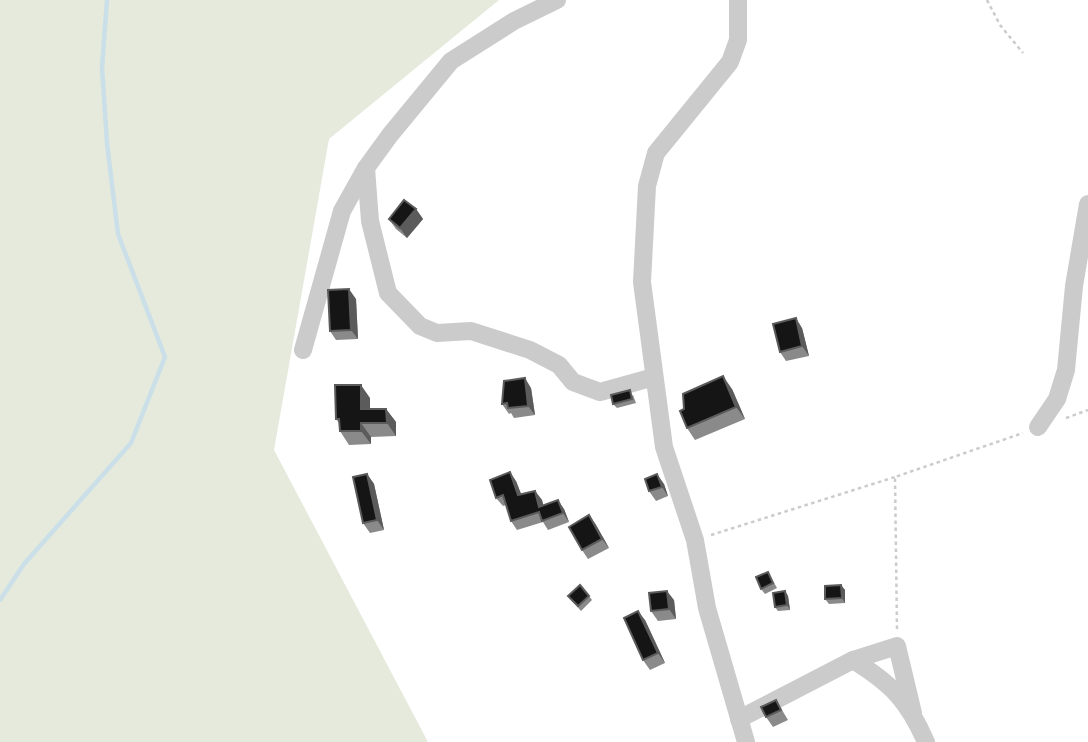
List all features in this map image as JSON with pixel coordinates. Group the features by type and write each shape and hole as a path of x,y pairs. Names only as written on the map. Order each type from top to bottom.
{"street":[{"path":"303,350 322,290 329,249 338,223 366,168 451,61 514,21 557,0"},
{"path":"738,0 738,40 730,62 656,153 647,186 642,282 663,447 695,540 707,608 746,742"},
{"path":"366,168 370,221 388,293 420,326 438,333 471,331 530,350 559,365 573,382 600,392 653,377"},
{"path":"1038,427 1057,399 1066,370 1074,286 1088,204"},
{"path":"739,719 853,660 897,646 913,713 926,742"},
{"path":"853,660 889,683 913,713"}],"path":[{"path":"987,0 1000,25 1023,53"},
{"path":"695,540 895,477 1088,410"},
{"path":"895,477 897,646"}],"shaded area":[{"path":"0,0 499,0 329,139 274,450 428,742 0,742"}],"building":[{"path":"404,200 416,209 400,228 389,219"},
{"path":"349,289 351,330 330,331 328,290"},
{"path":"796,318 802,346 780,352 773,324"},
{"path":"723,376 736,407 687,428 680,411 684,409 683,394"},
{"path":"525,378 528,406 508,408 507,403 502,404 504,381"},
{"path":"335,385 361,385 361,409 386,409 387,423 361,423 361,431 340,431 339,419 336,419"},
{"path":"630,390 632,399 613,404 611,395"},
{"path":"510,472 518,495 535,491 539,507 558,500 563,513 542,521 539,512 511,521 503,495 496,498 490,480"},
{"path":"367,474 377,520 363,523 353,477"},
{"path":"657,474 662,487 649,491 645,479"},
{"path":"589,515 602,539 582,550 569,527"},
{"path":"768,572 773,583 761,589 756,577"},
{"path":"580,585 589,596 578,606 568,596"},
{"path":"841,585 842,598 825,599 825,586"},
{"path":"667,591 669,609 651,611 649,593"},
{"path":"785,591 787,605 775,607 773,593"},
{"path":"638,611 658,653 643,660 624,618"},
{"path":"776,700 781,710 766,717 761,707"}],"waterway":[{"path":"0,600 24,564 131,443 165,357 118,234 107,143 102,68 107,0"}]}
